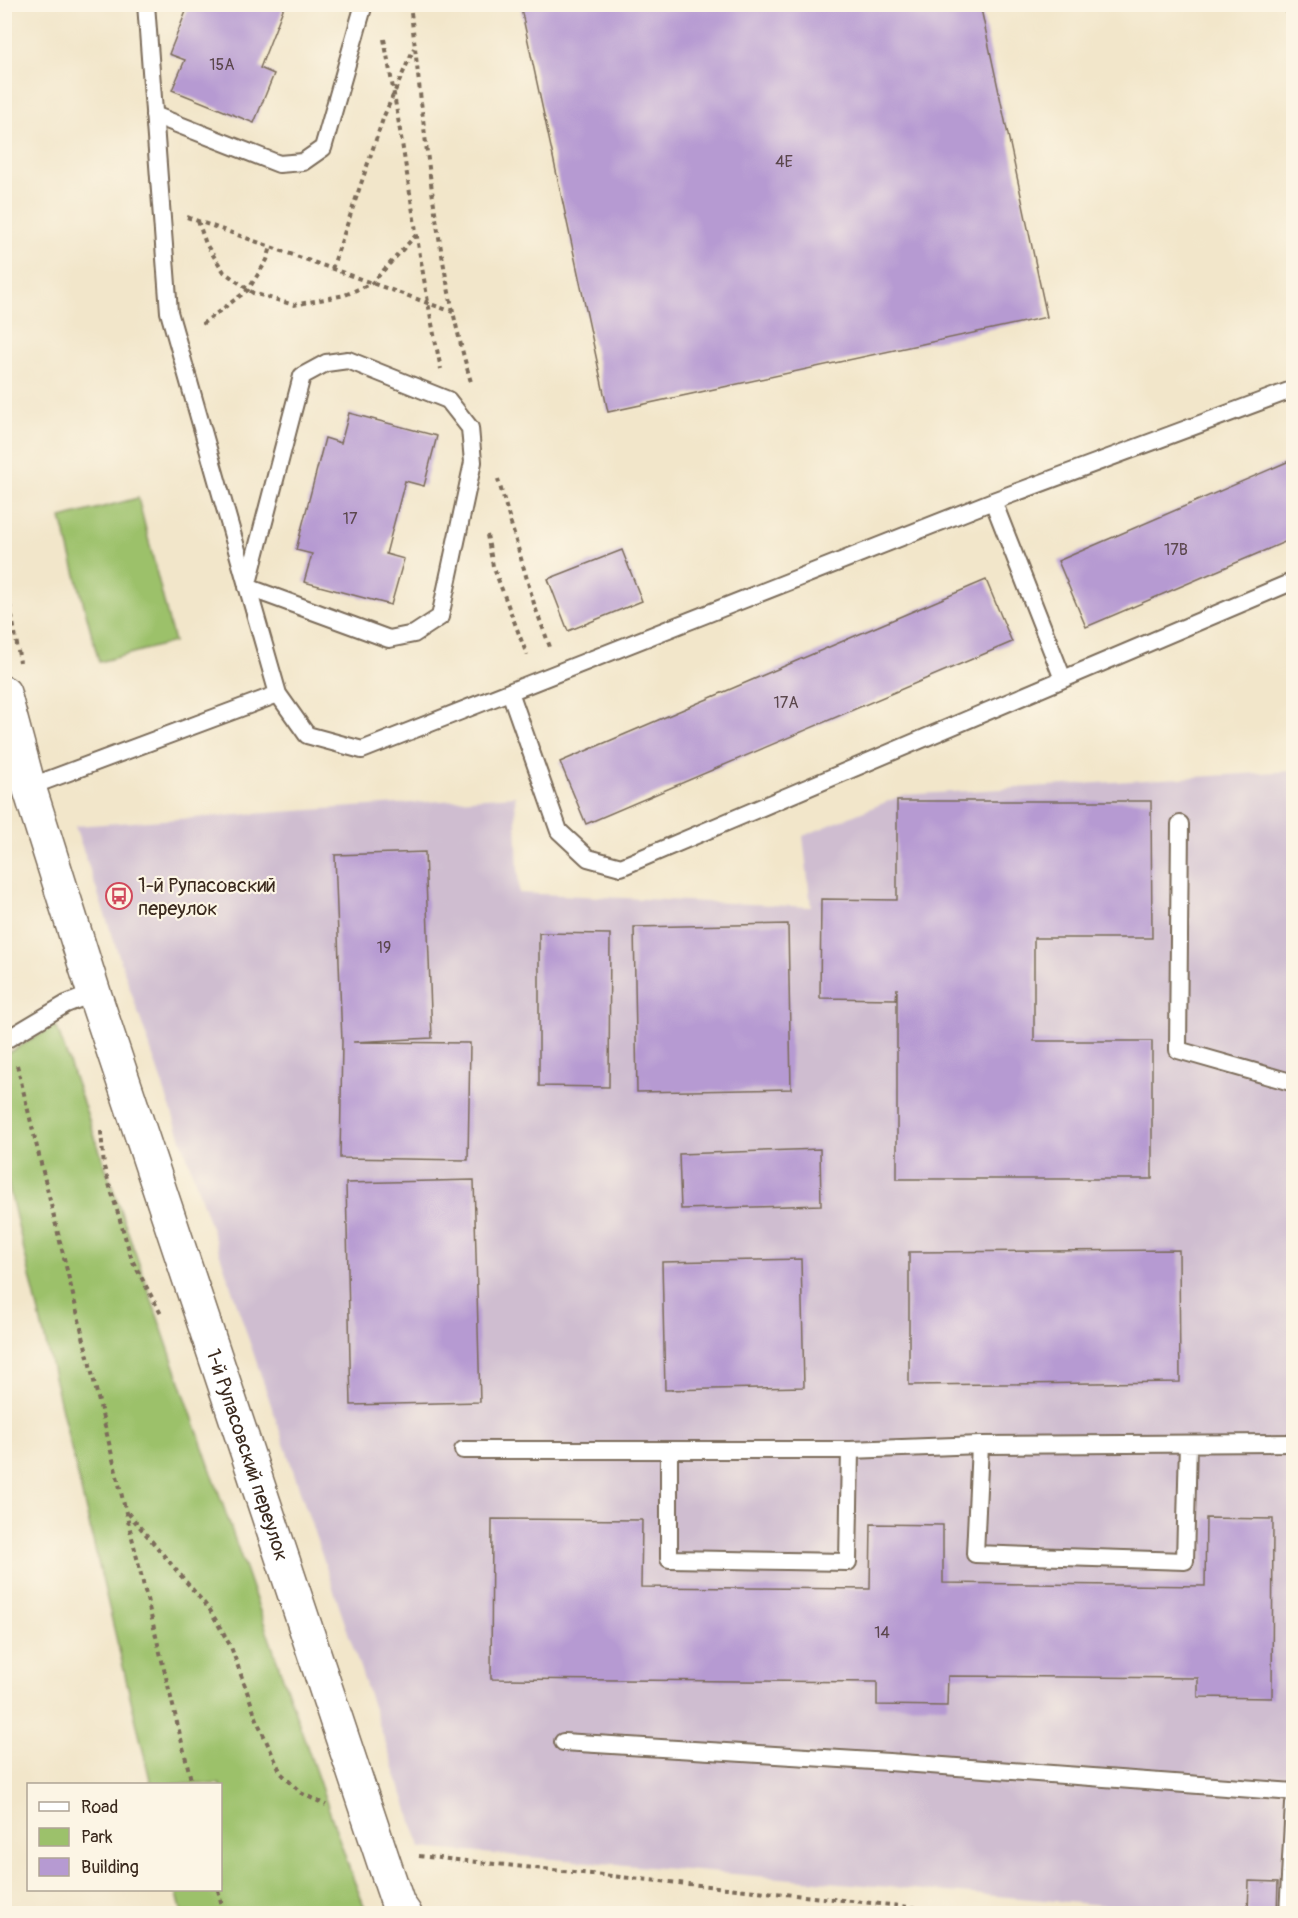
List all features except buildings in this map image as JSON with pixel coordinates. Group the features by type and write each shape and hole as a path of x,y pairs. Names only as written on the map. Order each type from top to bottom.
{"street":[{"name":"1-й Рупасовский переулок","path":"4,693 29,787 94,993 383,1860 398,1904 405,1914"}],"lane":[{"path":"154,115 279,165 303,162 322,148 364,4"},
{"path":"148,9 169,312 278,694 307,735 362,750 993,501 1293,389"},
{"path":"348,360 448,400 470,428 472,462 440,618 414,634 389,639 247,587 302,376 326,363 348,360"},
{"path":"993,501 1064,679"},
{"path":"510,692 559,831 588,858 621,867 1293,581"},
{"path":"29,787 278,694"},
{"path":"1180,824 1178,1050 1293,1083"},
{"path":"7,1040 66,1004 94,993"},
{"path":"463,1450 850,1450 980,1445 1293,1443"},
{"path":"980,1445 975,1554 1185,1561 1188,1444"},
{"path":"669,1450 669,1559 848,1562 850,1450"},
{"path":"563,1742 890,1762 1293,1792"},
{"path":"1288,1914 1293,1804"}],"path":[{"path":"410,4 428,168 458,337 471,382"},
{"path":"384,38 427,303 448,400"},
{"path":"332,269 384,116 415,46"},
{"path":"161,207 453,312"},
{"path":"198,220 206,244 225,272 253,293 294,305 345,295 372,283 416,234"},
{"path":"175,333 201,325 248,290 267,260 271,247"},
{"path":"496,472 535,607 560,672"},
{"path":"486,532 493,566 537,681"},
{"path":"7,1040 126,1510 192,1783"},
{"path":"126,1510 210,1610 231,1647 259,1725 281,1773 301,1792 330,1807"},
{"path":"412,1855 977,1914"},
{"path":"218,1891 224,1914"}],"shaded area":[{"path":"1293,771 1293,1913 1198,1913 421,1848 75,826 515,796 519,893 811,907 803,836 903,795"}],"green space":[{"path":"138,498 174,642 99,662 61,518"},
{"path":"56,1025 351,1873 367,1913 182,1913 176,1891 222,1891 222,1783 151,1783 5,1171 5,1055"}],"place":[{"name":"1-й Рупасовский переулок","path":"119,896"}]}
